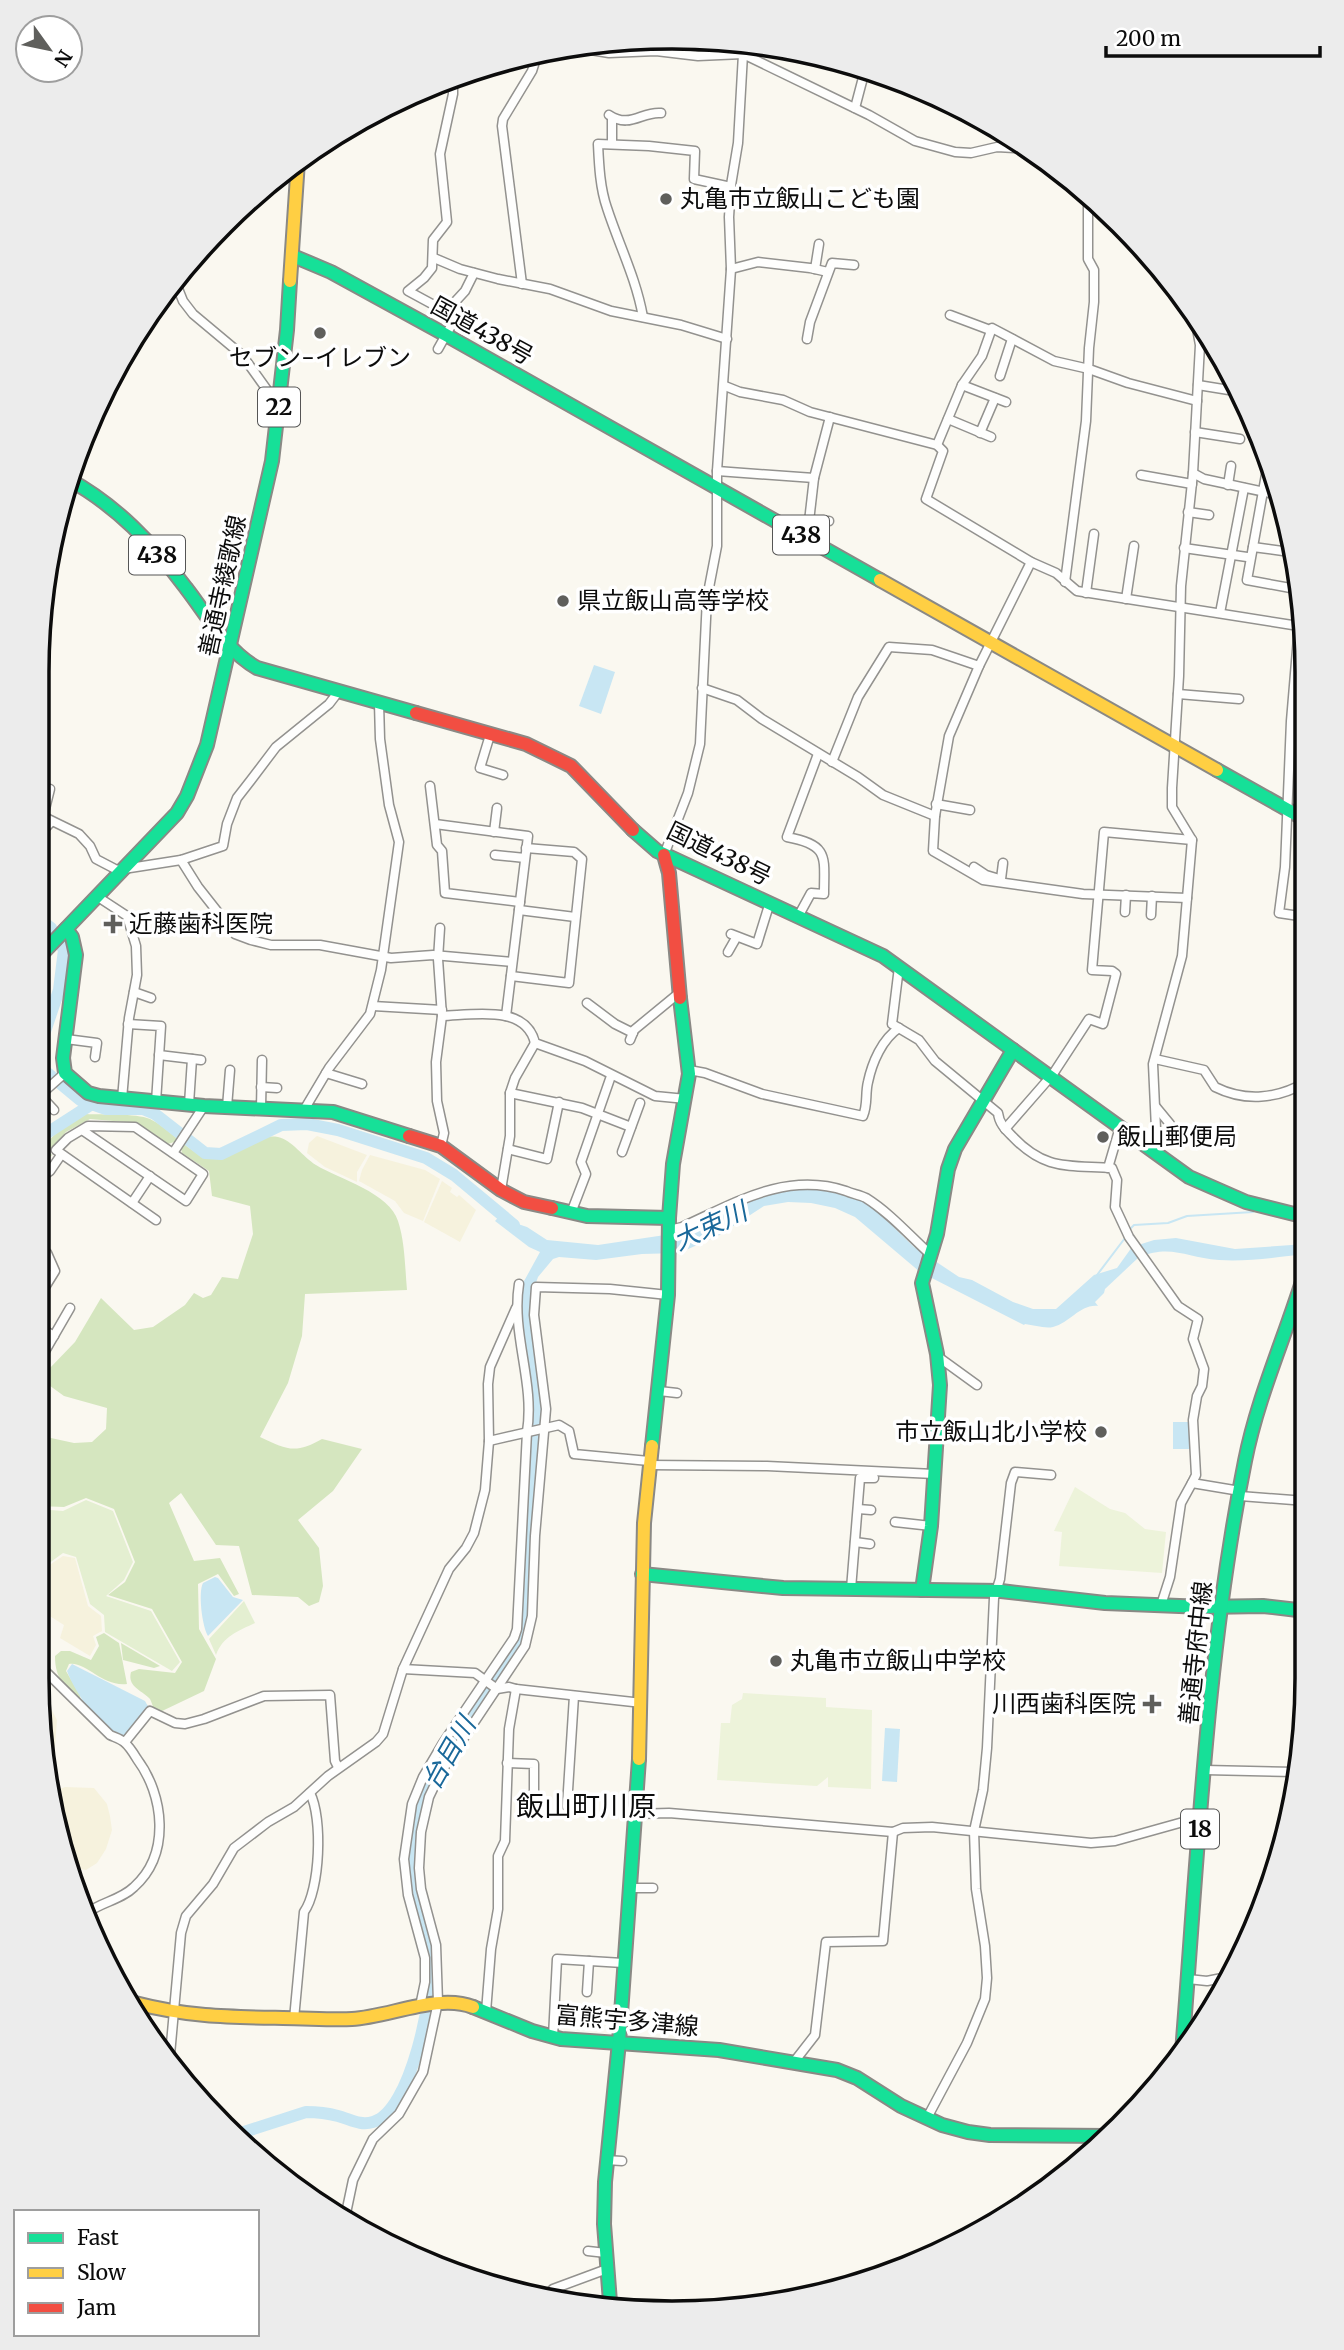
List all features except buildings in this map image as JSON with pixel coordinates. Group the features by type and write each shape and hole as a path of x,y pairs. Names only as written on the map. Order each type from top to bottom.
{"main road":[{"name":"善通寺綾歌線","path":"49,942 164,828 187,796 207,745 272,461 293,252 297,175"},
{"name":"国道438号","path":"293,252 353,273 448,332 717,479 1295,811"},
{"name":"国道438号","path":"717,479 809,526 992,639"},
{"name":"国道438号","path":"78,485 97,495 134,528 183,584 241,660 257,668 526,744 571,766 639,836 664,855 859,943 899,967 1189,1177 1226,1195 1275,1212 1295,1215"},
{"name":"国道438号","path":"1288,805 1295,807"},
{"path":"610,2298 604,2204 606,2160 619,2042 642,1703 642,1574 649,1463 668,1295 673,1164 689,1070 679,993 669,873 664,855"},
{"path":"64,930 75,945 76,955 63,1074 88,1093 122,1099 204,1106 333,1112 441,1146 501,1191 524,1202 571,1213 669,1227"},
{"path":"922,1590 931,1526 940,1385 922,1283 937,1234 948,1169 955,1149 1013,1050"},
{"name":"善通寺府中線","path":"1184,2033 1221,1606 1246,1459 1263,1391 1295,1304"},
{"path":"642,1574 747,1586 996,1591 1105,1602 1263,1606 1295,1610"},
{"name":"富熊宇多津線","path":"141,2004 206,2017 365,2018 437,2002 464,2003 532,2031 552,2036 719,2050 848,2074 901,2106 955,2129 990,2135 1094,2136"}],"street":[{"path":"606,53 656,51 698,56 743,54 855,108 915,141 955,152 971,153 997,147 1008,148"},
{"path":"664,855 683,808 700,744 707,598 717,546 717,479 731,269 729,217 738,143 743,54"},
{"path":"522,284 502,126 503,119 534,65"},
{"path":"855,108 863,79"},
{"path":"438,349 456,317 408,291 432,268 433,240 447,222 440,154 453,89"},
{"path":"612,144 611,116 635,121 652,112 661,113"},
{"path":"643,317 635,283 606,207 600,177 598,144 695,150 694,179 731,187"},
{"path":"1065,582 1084,432 1095,282 1094,270 1088,259 1088,208"},
{"path":"815,269 819,244"},
{"path":"434,258 474,273 550,289 611,311 681,325 727,339"},
{"path":"731,269 758,262 828,272"},
{"path":"807,339 832,263 855,265"},
{"path":"453,304 465,291 474,273"},
{"path":"179,292 193,314 243,355 265,389 270,394 280,396"},
{"path":"950,315 990,330 992,328 1054,361 1197,401"},
{"path":"937,445 962,385 982,356 990,330"},
{"path":"1000,376 1012,339"},
{"path":"1149,1148 1156,1129 1152,1079 1178,973 1192,840 1172,807 1180,608 1193,473 1199,341"},
{"path":"962,385 1006,402"},
{"path":"1198,385 1228,390"},
{"path":"724,386 740,392 783,400 830,417 937,445 943,451 926,499 1031,562 1056,573 1077,591 1293,626"},
{"path":"980,433 995,398"},
{"path":"829,521 809,526 814,478 830,417"},
{"path":"948,419 992,437"},
{"path":"1195,432 1240,439"},
{"path":"1228,485 1231,466"},
{"path":"1193,473 1204,479 1268,492"},
{"path":"1142,475 1156,481 1192,484"},
{"path":"717,479 814,478"},
{"path":"1264,480 1247,580 1289,588"},
{"path":"1220,613 1244,488"},
{"path":"1188,512 1209,515"},
{"path":"1086,593 1094,534"},
{"path":"1126,599 1134,546"},
{"path":"1253,547 1283,551"},
{"path":"1184,548 1247,557"},
{"path":"1031,562 979,666 949,736 936,804 933,851 983,880 1083,894 1187,898"},
{"path":"832,762 858,696 889,647 932,650 979,666"},
{"path":"1295,682 1290,721 1285,867 1279,913 1295,915"},
{"path":"702,688 737,701 895,802 935,816"},
{"path":"49,820 79,834 90,846 96,859 117,870 181,860 223,846 226,824 237,798 276,747 329,704 339,691"},
{"path":"1178,694 1239,699"},
{"path":"304,1110 326,1073 370,1014 383,957 398,842 388,805 379,703"},
{"path":"491,735 480,768 503,775"},
{"path":"799,915 811,893 824,894 824,856 820,849 787,837 818,754"},
{"path":"430,786 437,845 442,851 445,893 576,918"},
{"path":"49,794 50,789"},
{"path":"936,804 970,810"},
{"path":"494,832 497,808"},
{"path":"435,824 528,836 506,1016"},
{"path":"1005,1129 1050,1078 1089,1019 1103,1024 1116,974 1092,970 1104,832 1192,840"},
{"path":"511,976 569,983 582,859 574,852 526,848"},
{"path":"495,855 525,858"},
{"path":"181,860 198,887 235,934 271,945 320,945 383,957 438,956 512,962"},
{"path":"1001,878 1003,863"},
{"path":"974,867 986,875 1012,881 1012,885"},
{"path":"1125,912 1126,895"},
{"path":"97,897 127,916 136,946 137,975 128,1024 122,1099"},
{"path":"1151,915 1152,897"},
{"path":"728,953 734,936 757,944 770,902"},
{"path":"440,928 438,956 442,1013 436,1062 436,1101 444,1133 441,1146"},
{"path":"899,967 892,1024 919,1040 935,1061 998,1113 1005,1129 1039,1159 1060,1165 1112,1168 1117,1180 1115,1207 1129,1237 1178,1306 1198,1319 1193,1339 1204,1369 1194,1410 1196,1475 1181,1503 1170,1577 1161,1605"},
{"path":"134,992 151,998"},
{"path":"587,1003 632,1037 679,993"},
{"path":"373,1006 506,1016 522,1021 532,1032 535,1043 515,1078 510,1093 510,1136 501,1191"},
{"path":"128,1024 161,1026 156,1102"},
{"path":"689,1070 705,1073 762,1094 863,1116 867,1108 867,1083 881,1048 890,1034 899,1028"},
{"path":"66,1039 97,1043 95,1057"},
{"path":"535,1043 585,1061 655,1097 686,1099"},
{"path":"159,1055 197,1059 189,1104"},
{"path":"1155,1059 1204,1070 1215,1087 1246,1096 1289,1093 1295,1089"},
{"path":"261,1108 262,1060"},
{"path":"227,1107 230,1070"},
{"path":"326,1073 362,1084"},
{"path":"49,1087 63,1074"},
{"path":"571,1213 586,1174 580,1163 611,1076"},
{"path":"261,1087 277,1088"},
{"path":"510,1093 559,1102 631,1127"},
{"path":"508,1149 547,1159 559,1102"},
{"path":"622,1152 639,1103"},
{"path":"49,1105 54,1110"},
{"path":"175,1150 204,1106"},
{"path":"1156,1106 1170,1124"},
{"path":"82,1130 186,1201 203,1174 175,1150 135,1127 88,1126 68,1138 56,1150 156,1220"},
{"path":"1108,1168 1120,1127"},
{"path":"49,1172 61,1154"},
{"path":"132,1203 150,1176"},
{"path":"669,1227 682,1227 764,1190 786,1185 814,1184 863,1196 883,1210 930,1257"},
{"path":"49,1258 55,1271 49,1281"},
{"path":"347,2209 353,2180 373,2139 399,2114 423,2071 437,2002 436,1945 421,1889 415,1821 416,1790 491,1685 525,1646 531,1628 535,1536 546,1409 533,1294 536,1287 610,1289 668,1295"},
{"path":"170,2047 181,1933 186,1916 213,1884 234,1848 310,1793 383,1734 403,1669 449,1569 474,1533 485,1490 490,1367 516,1308 519,1288 533,1294"},
{"path":"49,1345 69,1308"},
{"path":"421,2006 425,1958 406,1881 405,1851 415,1821 491,1685 517,1629 530,1400 516,1308"},
{"path":"49,1333 54,1336"},
{"path":"937,1356 977,1385"},
{"path":"659,1391 677,1393"},
{"path":"489,1441 559,1425 566,1428 574,1454 649,1463 934,1474"},
{"path":"927,2118 968,2043 985,1999 986,1957 976,1889 974,1831 988,1748 992,1634 1013,1474 1023,1471 1051,1475"},
{"path":"851,1589 860,1478 874,1478"},
{"path":"1192,1483 1240,1493 1295,1499"},
{"path":"858,1509 870,1510"},
{"path":"895,1522 931,1526"},
{"path":"855,1542 870,1544"},
{"path":"403,1669 471,1672 491,1685 642,1703"},
{"path":"49,1675 110,1735 125,1742 149,1776 157,1797 160,1814 156,1852 135,1887 94,1909"},
{"path":"486,2012 491,1949 498,1909 498,1856 505,1841 509,1729 516,1689"},
{"path":"125,1742 149,1711 176,1723 185,1724 264,1696 330,1695 334,1761 338,1768"},
{"path":"567,1806 574,1696"},
{"path":"508,1763 534,1765 534,1799"},
{"path":"1205,1770 1288,1772"},
{"path":"294,2016 304,1912 311,1902 318,1849 315,1813 310,1793"},
{"path":"634,1814 669,1813 893,1832 903,1828 932,1827 1091,1843 1115,1841 1201,1817"},
{"path":"794,2062 815,2035 825,1942 883,1941 893,1832"},
{"path":"629,1888 653,1888"},
{"path":"552,2036 557,1959 623,1963"},
{"path":"587,1992 589,1961"},
{"path":"1188,1979 1218,1978"},
{"path":"606,2160 622,2161"},
{"path":"588,2250 606,2253"},
{"path":"553,2289 607,2269"}],"shaded area":[{"path":"317,1136 367,1155 357,1172 357,1182 325,1167 307,1153 309,1143"},
{"path":"370,1155 425,1170 440,1179 423,1221 404,1213 395,1201 359,1181"},
{"path":"442,1181 452,1188 450,1192 457,1197 459,1195 476,1210 460,1242 424,1222"},
{"path":"63,1556 75,1558 88,1606 101,1616 102,1631 93,1636 96,1645 90,1656 60,1638 64,1625 49,1616 49,1565"},
{"path":"50,1706 57,1720 53,1749"},
{"path":"65,1787 94,1788 107,1804 112,1830 106,1849 97,1863 86,1870 79,1869 59,1789"}],"green space":[{"path":"86,1114 144,1117 163,1127 197,1153 213,1158 222,1157 258,1139 278,1137 293,1145 316,1165 385,1202 398,1221 403,1246 407,1290 305,1294 302,1336 288,1383 260,1437 291,1448 305,1447 322,1439 362,1449 333,1491 298,1520 319,1548 323,1586 319,1602 309,1606 298,1597 252,1595 239,1546 216,1545 181,1493 169,1503 194,1561 220,1558 239,1594 234,1596 218,1574 198,1584 199,1629 216,1659 204,1691 160,1712 154,1711 150,1699 133,1685 131,1672 139,1669 175,1673 182,1662 152,1609 108,1595 125,1582 135,1562 114,1509 86,1498 64,1507 49,1506 49,1438 74,1443 92,1442 106,1429 107,1408 64,1396 49,1385 49,1369 75,1342 101,1298 134,1330 153,1327 185,1305 194,1293 203,1298 211,1295 222,1277 238,1279 253,1234 250,1206 212,1196 209,1171 182,1153 181,1148 174,1142 168,1144 137,1123 90,1119 66,1132 49,1151 49,1140"},
{"path":"1075,1487 1110,1509 1125,1513 1145,1529 1166,1532 1162,1573 1059,1566 1062,1532 1054,1531"},
{"path":"86,1500 113,1511 133,1562 124,1580 106,1596 151,1611 180,1662 172,1671 105,1632 104,1615 90,1604 76,1557 63,1553 49,1563 49,1510 63,1511"},
{"path":"244,1601 255,1623 227,1639 216,1655 209,1639"},
{"path":"104,1633 119,1643 127,1684 110,1682 82,1666 69,1664 66,1671 80,1695 81,1702 59,1677 55,1656 61,1651 70,1651 91,1660 99,1646 96,1637"},
{"path":"121,1643 160,1666 154,1668 123,1660"},
{"path":"743,1693 826,1698 826,1707 872,1710 871,1789 828,1787 828,1777 817,1786 717,1780 721,1723 730,1723 732,1705 742,1699"}],"water":[{"path":"594,665 615,672 601,714 579,706"},
{"path":"804,1186 862,1201 873,1207 914,1247 959,1277 972,1280 1013,1302 1033,1309 1056,1309 1094,1275 1117,1268 1132,1247 1154,1240 1176,1238 1235,1249 1295,1245 1295,1255 1230,1260 1170,1252 1151,1253 1139,1257 1105,1289 1095,1302 1098,1306 1086,1308 1059,1325 1047,1328 1024,1325 920,1272 855,1217 835,1208 811,1203 788,1202 764,1206 718,1236 679,1253 642,1254 596,1260 559,1257 553,1259 538,1277 530,1300 520,1298 523,1283 540,1252 529,1247 495,1221 504,1211 518,1221 518,1224 547,1240 598,1245 665,1235 679,1236 713,1223 713,1220 736,1207 767,1195"},
{"path":"1173,1422 1189,1422 1189,1449 1173,1449"},
{"path":"215,1577 233,1597 243,1600 208,1636 201,1609 201,1594 203,1583"},
{"path":"72,1664 145,1701 149,1708 125,1737 108,1729 90,1711 67,1671"},
{"path":"885,1728 900,1729 897,1782 882,1781"}],"waterway":[{"name":"大束川","path":"49,926 64,950 59,990 49,1020"},
{"name":"大束川","path":"49,1074 80,1100 106,1109 143,1109 155,1114 205,1153 221,1154 281,1125 307,1124 338,1130 426,1158 454,1175 514,1225"},
{"path":"49,1132 92,1104"},
{"path":"1130,1229 1134,1225 1168,1223 1187,1216 1253,1212"},
{"path":"1097,1275 1125,1238"},
{"name":"台目川","path":"245,2132 306,2112 330,2114 359,2123 373,2122 387,2114 409,2075 424,2023 431,1975 430,1952 415,1895 412,1870 412,1844 418,1807 436,1766 520,1640 525,1619 538,1406 525,1303 527,1286"},
{"path":"388,2008 417,2001"}],"traffic: fast":[{"path":"293,256 331,272 446,335 880,580"},
{"path":"49,947 177,813 187,796 207,745 272,461 290,281"},
{"path":"78,485 118,513 147,541 226,642 246,661 257,668 416,713"},
{"path":"1217,770 1295,814"},
{"path":"633,830 657,851 883,956 1189,1177 1246,1202 1295,1214"},
{"path":"66,929 72,937 76,955 63,1058 65,1073 88,1093 204,1106 333,1112 409,1136"},
{"path":"652,1446 668,1295 673,1164 689,1074 680,998"},
{"path":"922,1590 931,1526 940,1385 937,1354 922,1283 937,1234 948,1169 955,1149 1013,1050"},
{"path":"552,1208 587,1216 669,1218"},
{"path":"1183,2033 1212,1681 1232,1534 1257,1412 1295,1302"},
{"path":"642,1574 783,1588 1001,1591 1105,1603 1204,1607 1263,1606 1295,1610"},
{"path":"610,2298 604,2224 605,2182 619,2042 639,1759"},
{"path":"473,2007 532,2031 561,2039 719,2050 837,2070 857,2078 901,2106 942,2125 968,2132 990,2135 1094,2136"}],"traffic: slow":[{"path":"290,281 297,175"},
{"path":"880,580 1217,770"},
{"path":"639,1759 644,1523 652,1446"},
{"path":"141,2004 209,2015 335,2019 366,2017 430,2004 460,2003 473,2007"}],"traffic: jam":[{"path":"416,713 526,744 571,766 633,830"},
{"path":"664,855 669,873 680,998"},
{"path":"409,1136 441,1146 501,1190 524,1202 552,1208"}],"place":[{"name":"丸亀市立飯山こども園","path":"666,199"},
{"name":"セブン-イレブン","path":"320,333"},
{"name":"県立飯山高等学校","path":"563,601"},
{"name":"近藤歯科医院","path":"113,924"},
{"name":"飯山郵便局","path":"1103,1137"},
{"name":"市立飯山北小学校","path":"1101,1432"},
{"name":"丸亀市立飯山中学校","path":"776,1661"},
{"name":"川西歯科医院","path":"1152,1704"}],"district":[{"name":"飯山町川原","path":"586,1806"}]}
